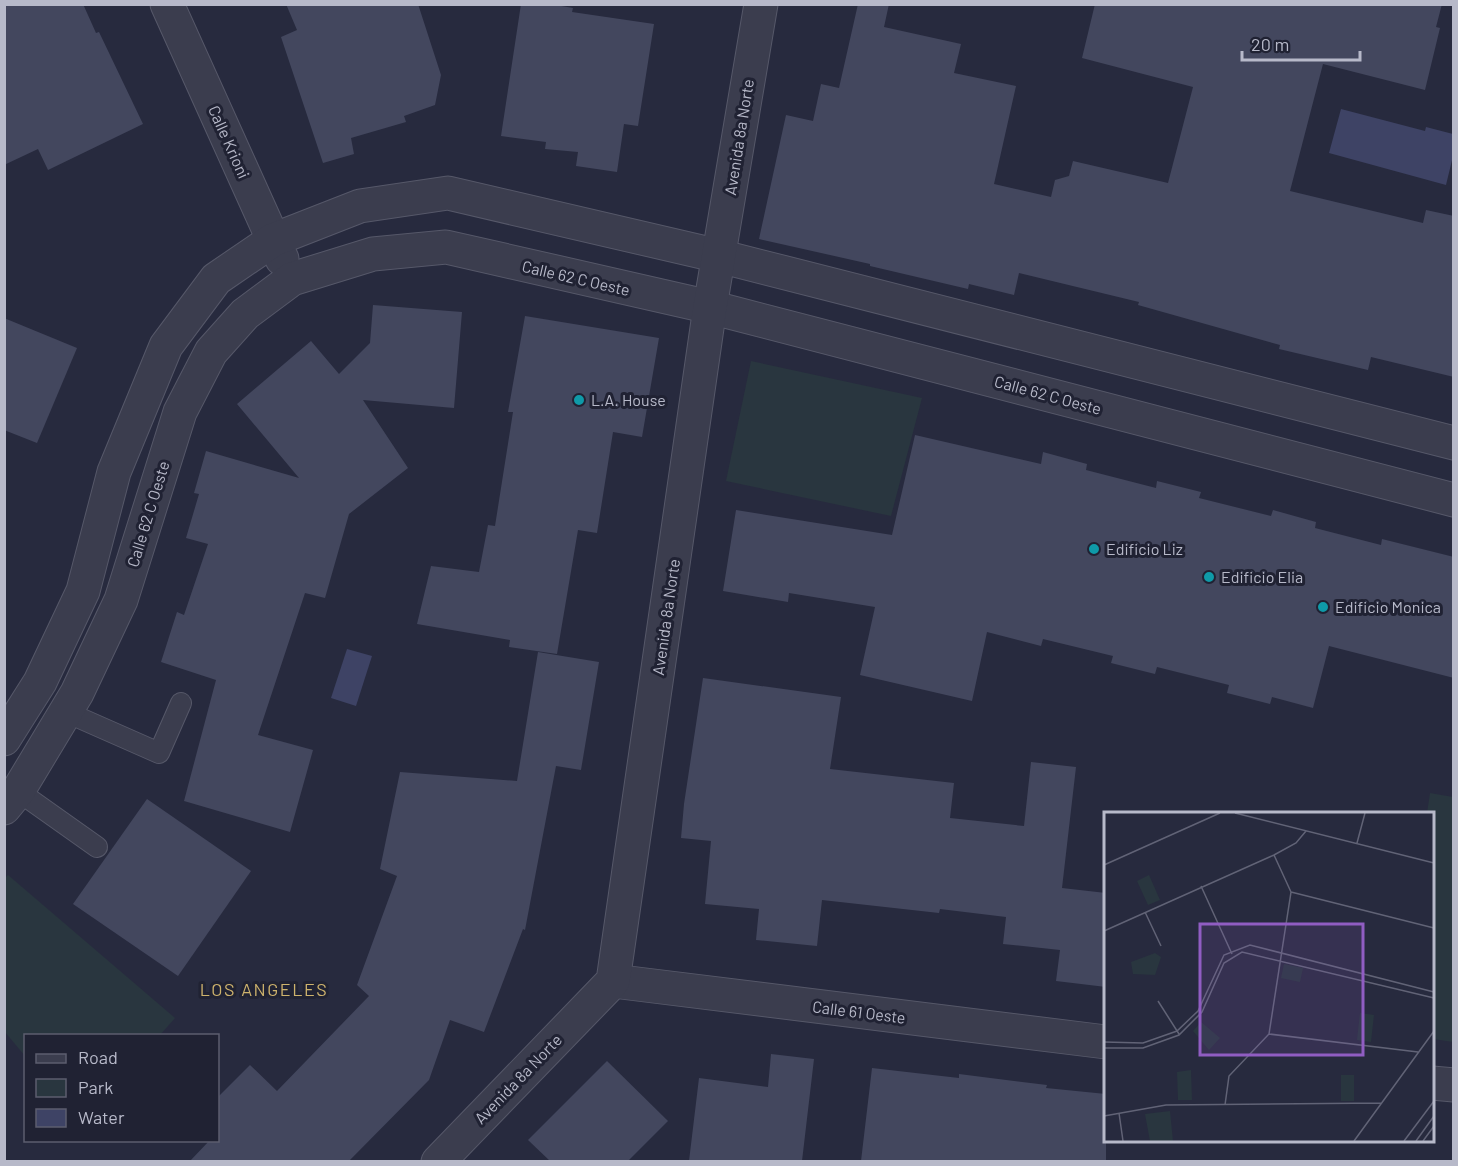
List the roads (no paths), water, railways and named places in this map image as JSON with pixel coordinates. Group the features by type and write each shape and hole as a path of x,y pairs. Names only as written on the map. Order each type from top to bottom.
{"street":[{"name":"Calle Krioni","path":"167,4 292,279"},
{"name":"Avenida 8a Norte","path":"438,1161 614,981 710,307 761,4"},
{"path":"4,739 40,682 83,591 114,472 166,346 216,279 273,240 360,206 448,193 719,256 1454,443"},
{"name":"Calle 62 C Oeste","path":"11,800 77,693 121,600 180,412 211,352 245,314 292,279 373,254 446,247 710,307 1454,500"},
{"name":"Calle 61 Oeste","path":"614,981 1104,1042"},
{"path":"1434,1083 1454,1085"}],"lane":[{"path":"66,712 159,753 181,703"},
{"path":"11,800 97,846"}],"water":[{"path":"1341,109 1425,131 1426,127 1453,134 1453,156 1446,185 1329,153"},
{"path":"347,649 372,656 356,706 331,698"}],"place":[{"name":"L.A. House","path":"579,400"},
{"name":"Edificio Liz","path":"1094,549"},
{"name":"Edificio Elia","path":"1209,577"},
{"name":"Edificio Monica","path":"1323,607"}],"district":[{"name":"LOS ANGELES","path":"264,990"}]}
